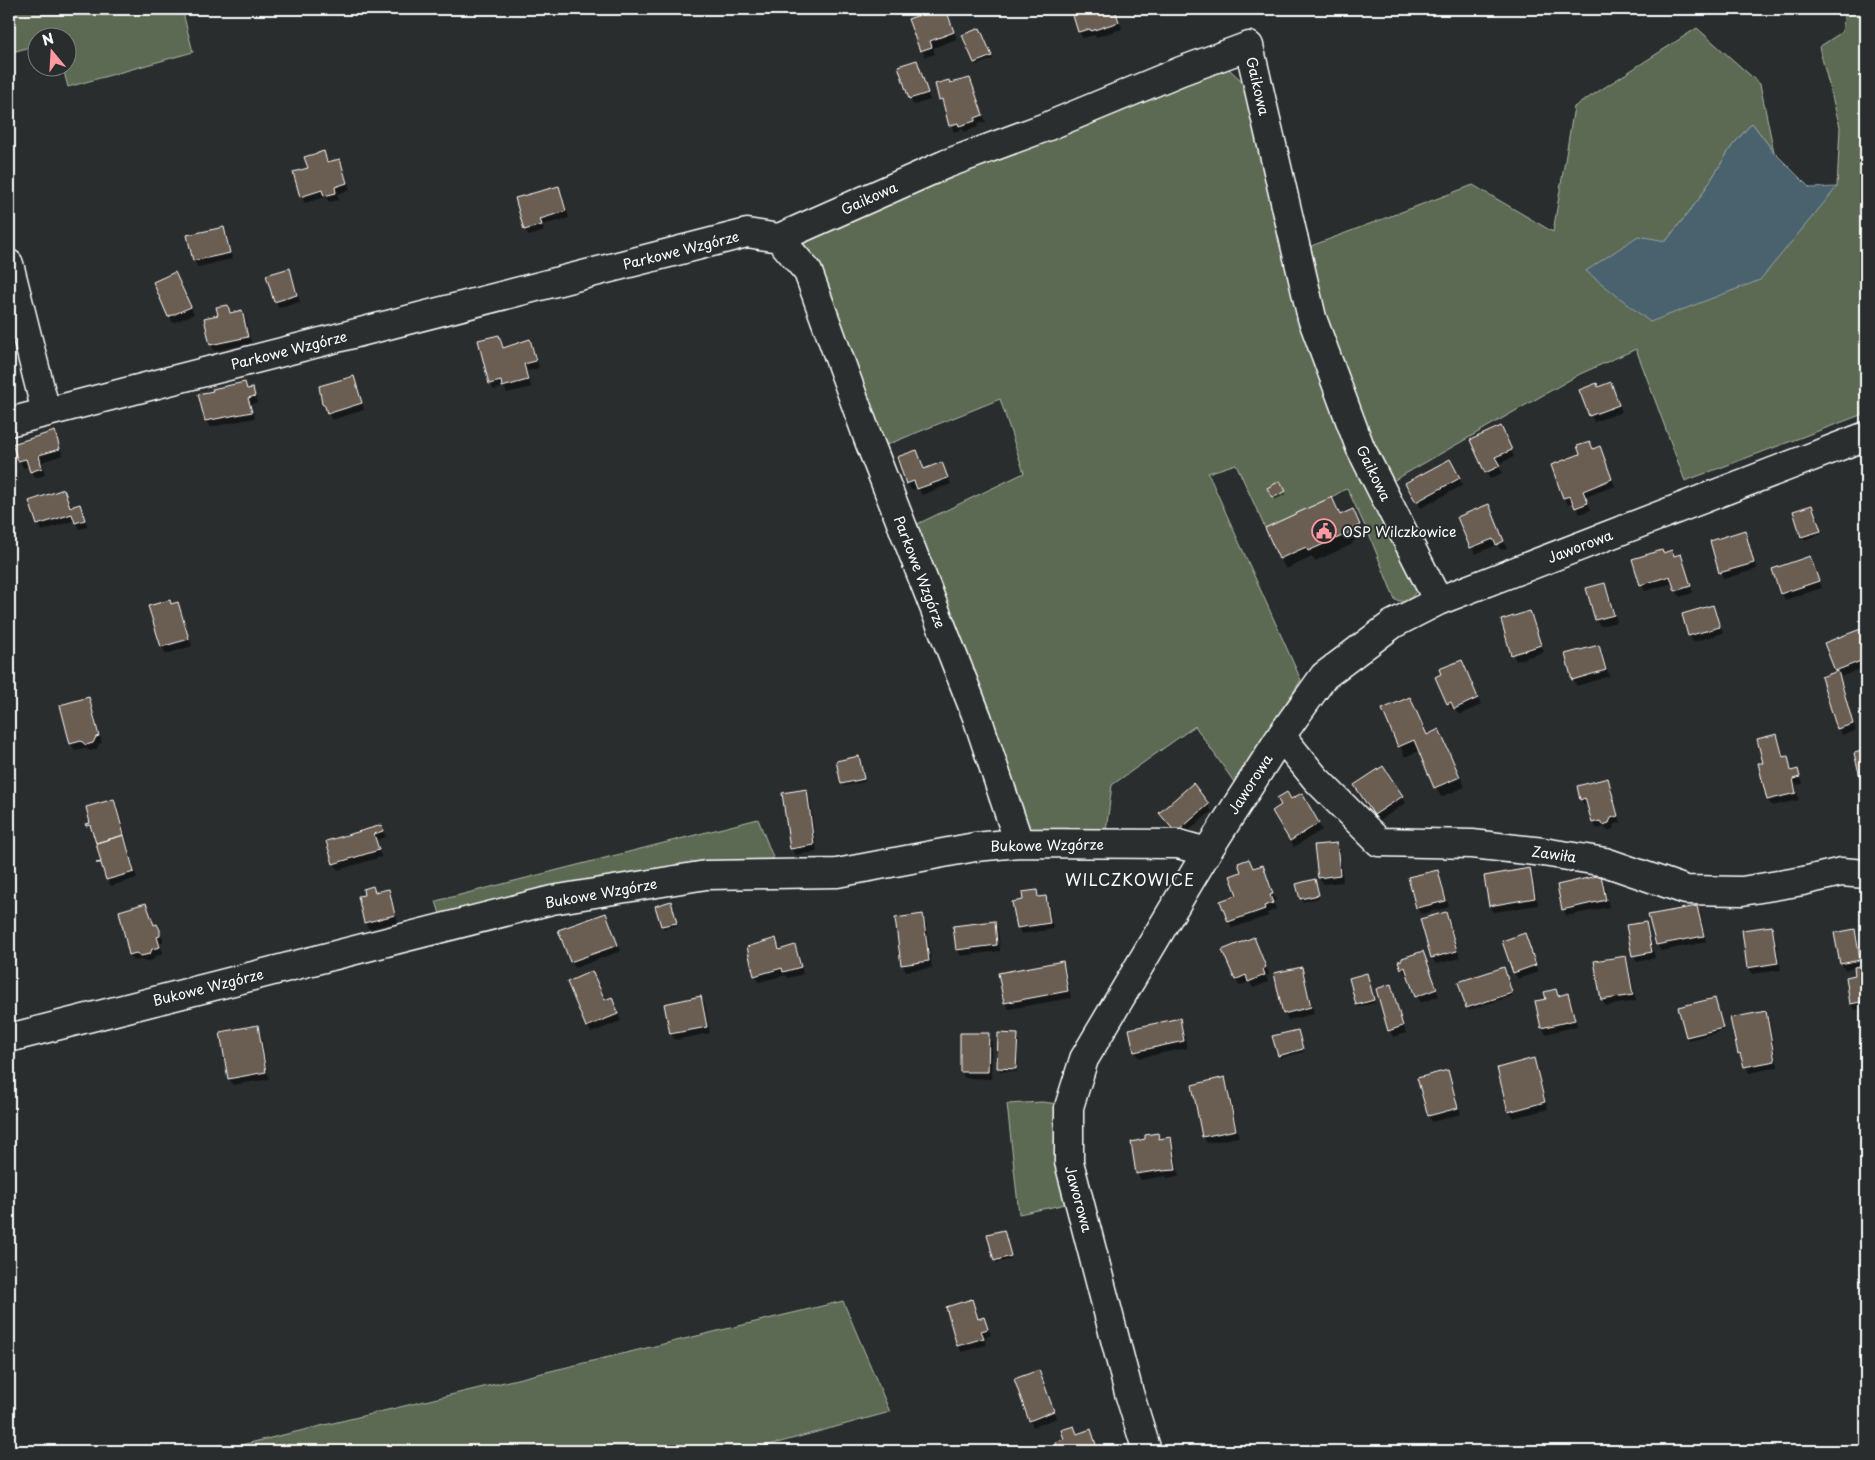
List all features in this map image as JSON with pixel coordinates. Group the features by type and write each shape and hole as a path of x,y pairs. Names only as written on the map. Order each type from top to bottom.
{"street":[{"name":"Gaikowa","path":"779,238 946,164 1046,127 1181,71 1249,46 1312,318 1360,446 1438,601"},
{"name":"Parkowe Wzgórze","path":"9,422 747,232 779,238 808,272 869,441 977,717 1019,844"},
{"path":"9,264 46,412"},
{"name":"Jaworowa","path":"1147,1451 1129,1393 1069,1162 1069,1107 1084,1059 1207,852 1281,736 1324,676 1393,624 1438,601 1866,436"},
{"name":"Zawiła","path":"1281,736 1316,779 1379,842 1472,844 1605,862 1686,890 1742,892 1841,872 1866,874"},
{"name":"Bukowe Wzgórze","path":"9,1038 552,900 706,874 837,873 975,847 1019,844 1178,844 1207,852"}],"green space":[{"path":"9,9 182,9 193,52 68,87 66,78 78,78 78,28 28,28 28,48 9,53"},
{"path":"1845,9 1866,9 1866,413 1685,481 1636,349 1580,374 1391,482 1348,391 1327,326 1311,246 1473,185 1553,232 1574,107 1697,28 1760,84 1774,152 1752,123 1732,146 1699,199 1666,241 1586,271 1837,187 1840,127 1819,47 1842,32"},
{"path":"1228,68 1248,87 1416,592 1407,602 1395,600 1370,537 1347,488 1332,497 1265,528 1236,464 1208,473 1301,680 1234,782 1195,726 1112,785 1105,839 1028,829 911,527 1024,473 1000,399 879,448 800,241 970,163 1009,155 1032,141"},
{"path":"758,819 776,865 590,884 440,914 436,901"},
{"path":"1042,1102 1059,1104 1054,1143 1071,1203 1019,1214 1007,1104"},
{"path":"843,1301 890,1412 748,1451 216,1451"}],"water":[{"path":"1752,123 1774,152 1810,188 1837,187 1760,280 1650,322 1586,271 1638,236 1666,241 1699,199 1732,146"}],"building":[{"path":"937,9 946,9 954,32 930,41 932,47 920,51 908,19"},
{"path":"1071,9 1115,9 1119,22 1091,31 1090,29 1078,32"},
{"path":"980,28 992,56 974,63 962,35"},
{"path":"917,60 928,93 909,99 898,66"},
{"path":"970,78 983,115 975,118 975,121 959,126 958,123 949,126 942,99 939,100 935,84 949,80 950,83"},
{"path":"324,151 327,162 340,159 347,183 335,187 336,193 324,196 322,190 300,197 293,172 308,168 304,157"},
{"path":"559,186 566,211 540,219 542,225 524,230 515,198"},
{"path":"224,227 230,253 193,261 187,235"},
{"path":"290,268 297,295 274,302 266,275"},
{"path":"175,272 191,307 168,317 153,282"},
{"path":"228,305 230,313 242,310 248,337 210,345 204,318 218,315 216,307"},
{"path":"499,335 503,348 530,339 536,361 524,364 528,380 502,387 501,381 489,384 478,340"},
{"path":"354,376 362,403 327,414 325,406 322,404 319,386"},
{"path":"245,382 247,389 253,388 255,396 248,398 252,412 205,421 198,394"},
{"path":"1611,382 1619,405 1589,416 1579,390 1597,383 1598,387"},
{"path":"1501,426 1512,450 1495,457 1500,466 1485,473 1470,440"},
{"path":"55,431 60,449 39,455 42,468 30,472 26,459 18,461 12,444"},
{"path":"1590,442 1593,449 1600,446 1612,479 1583,491 1588,503 1575,508 1570,496 1563,498 1551,465 1580,454 1577,446"},
{"path":"917,450 924,469 942,462 948,478 917,489 914,481 906,484 897,457"},
{"path":"1450,459 1460,478 1416,502 1405,483"},
{"path":"1280,481 1286,491 1272,498 1267,488"},
{"path":"64,489 70,507 80,504 85,520 75,523 72,514 37,525 29,501"},
{"path":"1332,497 1340,515 1353,509 1360,525 1348,531 1349,533 1308,551 1306,547 1279,559 1265,528"},
{"path":"1489,504 1504,541 1496,545 1493,539 1470,548 1457,517"},
{"path":"1812,505 1821,531 1801,537 1793,511"},
{"path":"1745,530 1754,563 1719,573 1710,541"},
{"path":"1662,550 1663,553 1672,550 1674,556 1681,554 1691,586 1675,591 1670,576 1640,585 1632,559"},
{"path":"1810,556 1819,581 1780,594 1772,569"},
{"path":"1605,583 1614,615 1595,620 1586,588"},
{"path":"170,600 171,604 178,602 189,639 161,647 148,606"},
{"path":"1713,605 1720,627 1688,636 1682,614"},
{"path":"1530,611 1541,645 1511,655 1501,620"},
{"path":"1866,627 1866,659 1835,671 1824,643"},
{"path":"1599,645 1606,670 1572,680 1565,654"},
{"path":"1462,660 1478,698 1454,709 1451,702 1447,704 1435,677 1441,674 1439,669"},
{"path":"1838,671 1853,724 1837,729 1821,677"},
{"path":"89,697 99,736 96,737 93,743 86,745 81,741 70,744 60,705"},
{"path":"1410,697 1427,735 1439,729 1460,777 1434,788 1414,740 1398,747 1382,709"},
{"path":"1777,734 1783,757 1788,756 1791,771 1798,769 1800,777 1793,779 1796,793 1767,800 1758,763 1763,763 1757,739"},
{"path":"1866,750 1866,784 1862,785 1854,753"},
{"path":"859,756 864,779 841,784 836,761"},
{"path":"1383,766 1403,796 1374,815 1354,785"},
{"path":"1608,778 1618,816 1611,818 1609,823 1603,825 1600,821 1592,823 1585,798 1580,800 1577,786"},
{"path":"1193,783 1209,804 1176,833 1159,813"},
{"path":"807,789 814,845 790,849 782,793"},
{"path":"1287,792 1291,799 1302,793 1319,823 1290,841 1272,811 1281,805 1277,798"},
{"path":"114,799 124,835 96,843 90,825 86,826 85,824 90,823 86,807"},
{"path":"382,825 383,831 374,834 379,850 333,864 326,841"},
{"path":"124,835 134,872 106,880 101,863 96,863 101,862 96,843"},
{"path":"1337,843 1340,875 1318,878 1314,845"},
{"path":"1249,859 1253,868 1263,865 1273,894 1270,895 1273,903 1264,906 1265,909 1228,922 1220,901 1237,895 1230,876 1241,872 1238,863"},
{"path":"1530,868 1535,898 1489,906 1484,876"},
{"path":"1438,870 1446,901 1416,908 1408,877"},
{"path":"1601,875 1606,900 1562,910 1557,885"},
{"path":"1315,879 1319,895 1300,899 1296,884"},
{"path":"373,886 375,892 389,889 395,915 364,923 358,896 364,895 363,889"},
{"path":"1037,890 1038,897 1046,896 1050,923 1017,928 1012,902 1023,900 1022,892"},
{"path":"671,901 677,923 661,926 655,906"},
{"path":"146,903 154,925 157,924 160,930 160,936 157,937 160,947 152,949 150,954 141,956 136,953 129,955 119,911"},
{"path":"1697,906 1704,936 1656,945 1648,915"},
{"path":"1446,912 1457,951 1431,958 1420,919"},
{"path":"606,913 618,945 570,962 558,930"},
{"path":"923,914 929,961 901,965 895,918"},
{"path":"995,921 997,945 956,950 953,926"},
{"path":"1646,922 1652,952 1632,956 1626,925"},
{"path":"1772,926 1778,963 1747,968 1742,930"},
{"path":"1855,929 1860,960 1840,964 1834,933"},
{"path":"1525,933 1536,965 1513,973 1502,941"},
{"path":"1254,937 1266,967 1263,969 1265,975 1248,982 1246,975 1235,980 1222,950"},
{"path":"776,938 779,950 795,945 801,967 783,972 782,968 754,976 747,947"},
{"path":"1423,951 1437,989 1415,997 1405,967 1401,969 1398,961"},
{"path":"1626,956 1633,995 1601,1000 1594,961"},
{"path":"1063,961 1068,991 1004,1003 998,973"},
{"path":"1866,965 1866,1001 1850,1004 1846,977 1855,975 1854,967"},
{"path":"1302,967 1311,1007 1283,1014 1274,973"},
{"path":"1504,967 1512,993 1466,1008 1458,982"},
{"path":"592,971 605,1000 612,997 618,1014 586,1027 567,982"},
{"path":"1367,973 1374,1000 1356,1005 1349,978"},
{"path":"1391,984 1403,1026 1388,1031 1376,989"},
{"path":"1556,989 1558,996 1568,993 1575,1020 1541,1028 1535,1001 1546,999 1544,992"},
{"path":"701,996 707,1027 670,1034 664,1004"},
{"path":"1715,998 1723,1028 1686,1037 1678,1007"},
{"path":"1766,1011 1775,1061 1744,1067 1740,1053 1738,1054 1730,1018"},
{"path":"1180,1018 1184,1041 1134,1052 1129,1029"},
{"path":"258,1025 266,1072 228,1079 220,1032"},
{"path":"1298,1030 1303,1049 1278,1056 1272,1036"},
{"path":"960,1033 989,1033 988,1072 960,1072"},
{"path":"998,1033 1018,1034 1016,1069 997,1068"},
{"path":"1534,1058 1545,1102 1508,1112 1497,1068"},
{"path":"1448,1070 1458,1108 1428,1116 1417,1078"},
{"path":"1225,1077 1236,1130 1202,1137 1192,1085"},
{"path":"1158,1133 1159,1139 1171,1137 1176,1170 1136,1174 1131,1142 1145,1139 1145,1135"},
{"path":"1004,1230 1011,1256 994,1261 987,1234"},
{"path":"972,1299 978,1319 984,1317 988,1329 981,1331 984,1338 957,1346 946,1307"},
{"path":"1039,1370 1054,1411 1029,1421 1014,1379"},
{"path":"1074,1426 1077,1434 1091,1429 1098,1451 1049,1451 1057,1449 1055,1442 1064,1439 1061,1430"}],"place":[{"name":"OSP Wilczkowice","path":"1324,531"}],"district":[{"name":"WILCZKOWICE","path":"1130,879"}]}
